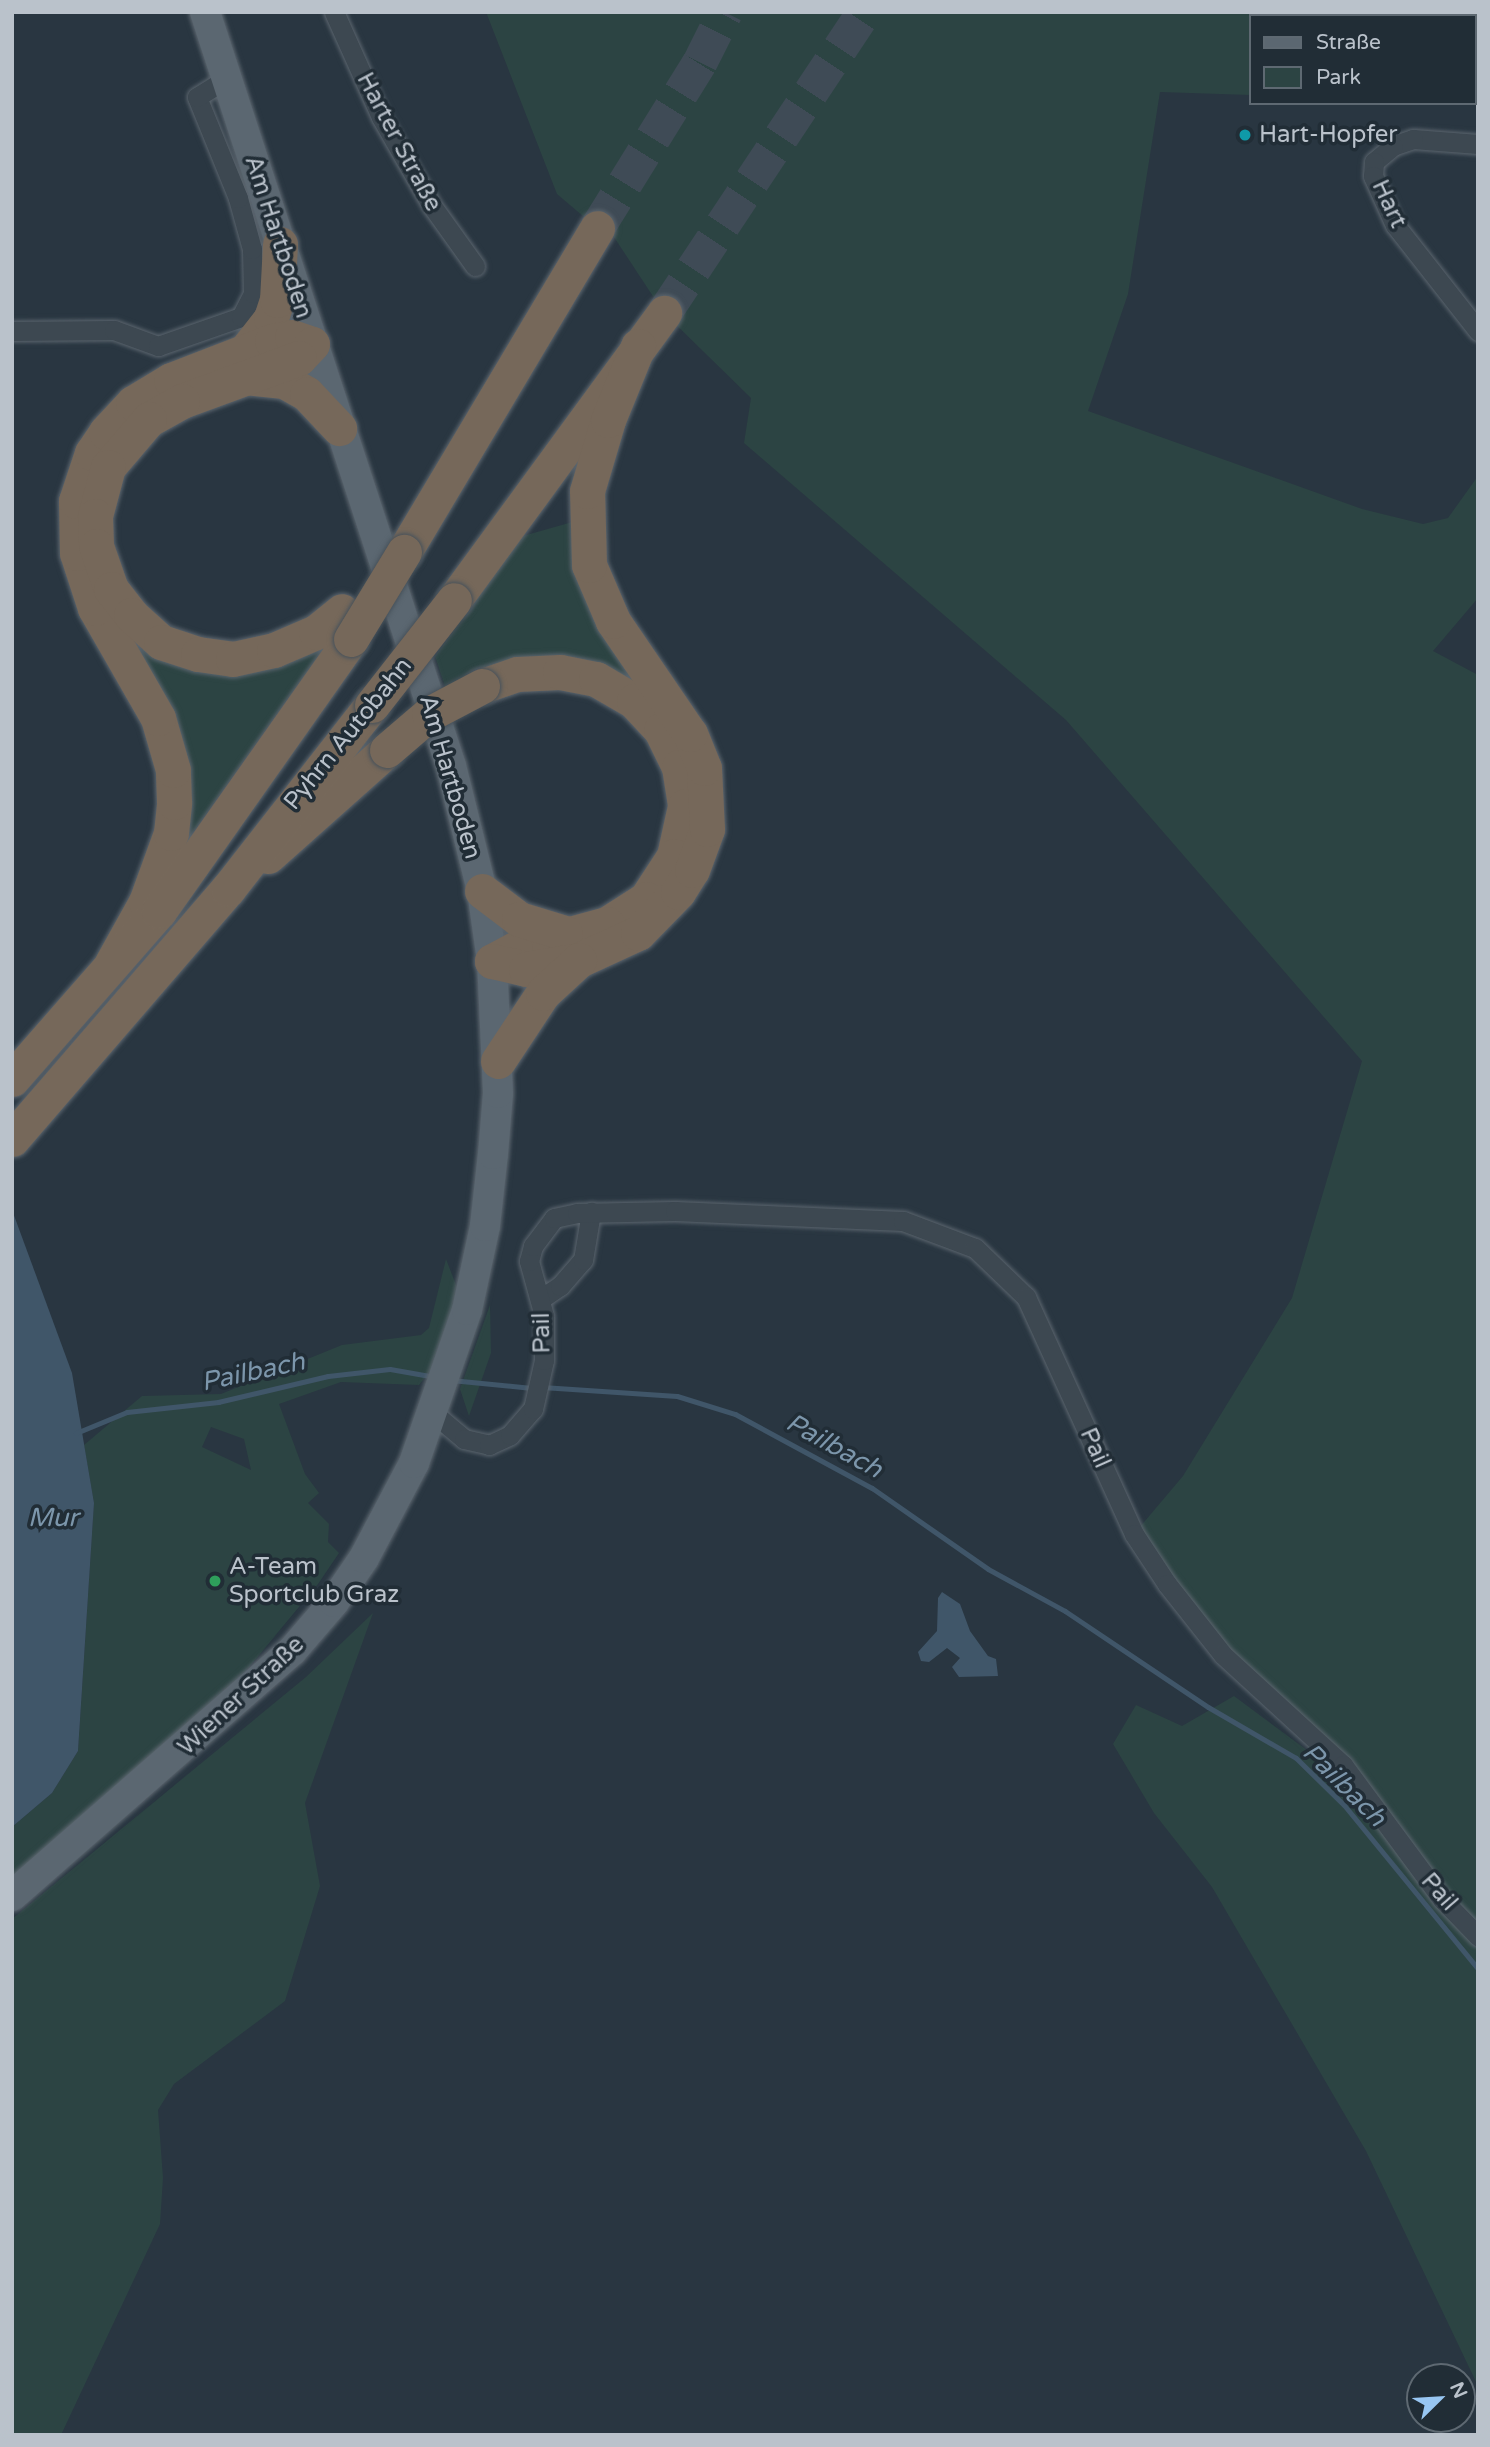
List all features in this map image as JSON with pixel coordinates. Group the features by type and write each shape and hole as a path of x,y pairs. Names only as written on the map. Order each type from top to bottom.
{"highway":[{"path":"312,344 292,337 149,419 120,448 102,484 95,516 100,566 131,615 161,642 198,654 233,659 274,650 316,632 346,625 428,518 597,228"},
{"path":"245,363 271,318 277,300 279,244"},
{"name":"Pyhrn Autobahn","path":"12,1139 122,1016 228,889 454,600 664,313"},
{"path":"492,961 638,933 662,912 692,870 707,828 704,768 690,734 613,621 589,565 587,491 608,420 638,346"},
{"path":"111,963 146,902 171,833 173,770 159,718 85,583 75,530 76,502 92,453 133,403 171,380 245,363 307,394 340,428"},
{"name":"Pyhrn Autobahn","path":"12,1079 167,900 346,625"},
{"path":"228,889 306,826 387,750 429,715 482,686 517,674 561,672 596,679 634,701 661,730 680,767 685,806 681,832 661,878 646,899 572,946 498,1061"},
{"path":"482,891 519,919 572,946"}],"main road":[{"name":"Am Hartboden","path":"205,12 451,766 482,891 492,961 498,1061 485,1226 467,1310 440,1390"},
{"name":"Wiener Straße","path":"12,1896 292,1651 364,1558 414,1463 440,1390"}],"street":[{"name":"Harter Straße","path":"334,12 381,117 432,206 475,266"},
{"name":"Am Hartboden","path":"12,331 114,330 158,346 241,317 253,293 252,249 239,198 197,97 226,79"},
{"name":"Hart","path":"1478,144 1413,139 1393,146 1374,162 1373,176 1395,225 1478,331"},
{"name":"Pail","path":"542,1298 560,1286 583,1260 592,1212"},
{"name":"Pail","path":"440,1390 464,1439 489,1445 510,1435 533,1409 544,1360 542,1298 532,1280 533,1246 554,1218 592,1212 751,1213 903,1221 975,1248 1026,1297 1134,1534 1167,1584 1223,1655 1343,1765 1420,1870 1478,1937"}],"green space":[{"path":"486,12 1394,12 1248,14 1248,95 1160,92 1128,294 1088,411 1362,509 1423,524 1448,518 1478,476 1478,598 1433,651 1478,675 1478,1936 1373,1804 1252,1684 1134,1534 1183,1476 1292,1298 1362,1061 1066,720 744,443 751,398 664,313 610,231 597,228 557,194"},
{"path":"287,346 292,350 175,394 138,416 108,451 90,491 87,538 102,589 120,617 154,647 201,664 235,666 288,654 342,622 182,848 177,843 185,803 181,752 162,703 90,576 82,538 83,499 101,452 149,404 188,383"},
{"path":"576,521 653,692 689,832 631,685 446,689 435,656 523,536"},
{"path":"446,1259 458,1290 431,1370 419,1385 341,1382 279,1404 305,1474 319,1493 308,1503 329,1524 328,1542 339,1553 318,1584 240,1678 12,1879 12,1827 52,1793 78,1751 94,1503 84,1445 142,1396 221,1394 342,1345 421,1335 429,1328","holes":["211,1427 244,1439 251,1470 202,1447"]},
{"path":"490,1305 491,1353 469,1416 460,1389"},
{"path":"373,1613 305,1803 320,1886 285,2001 174,2084 158,2110 163,2178 160,2224 61,2435 12,2435 12,1919 306,1677"},
{"path":"1234,1696 1331,1768 1478,1950 1478,2386 1476,2363 1467,2363 1366,2151 1212,1887 1154,1813 1113,1744 1136,1705 1182,1726"}],"water":[{"name":"Mur","path":"12,1210 72,1373 94,1503 78,1751 52,1793 12,1827"},
{"path":"942,1592 960,1604 970,1631 988,1656 996,1659 998,1676 959,1677 952,1667 960,1658 947,1648 929,1662 921,1661 918,1652 937,1631 938,1598"}],"waterway":[{"name":"Pailbach","path":"76,1433 127,1412 218,1402 328,1376 390,1369 435,1377"},
{"name":"Pailbach","path":"451,1380 532,1388"},
{"name":"Pailbach","path":"542,1387 677,1396 735,1414 872,1488 988,1569 1065,1611 1208,1707 1296,1758 1344,1805 1478,1969"}],"tunnel":[{"path":"597,228 700,62 725,12"},
{"path":"664,313 864,12"}],"place":[{"name":"Hart-Hopfer","path":"1245,135"},
{"name":"A-Team Sportclub Graz","path":"215,1581"}]}
